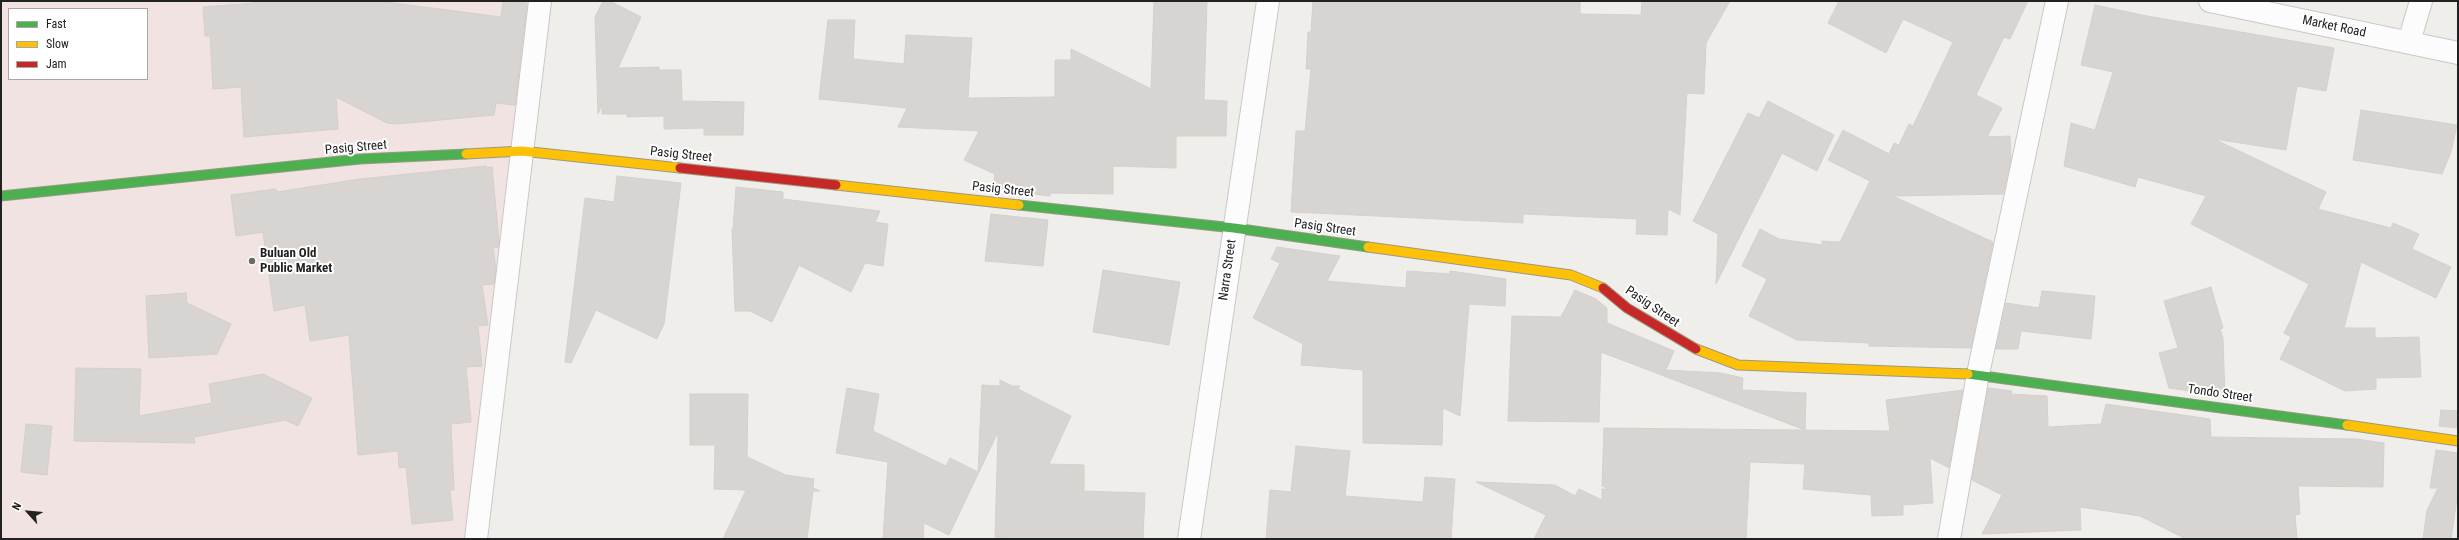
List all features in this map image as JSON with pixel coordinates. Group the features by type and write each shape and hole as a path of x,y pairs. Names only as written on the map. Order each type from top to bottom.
{"street":[{"path":"476,539 540,1"},
{"name":"Narra Street","path":"1189,539 1268,1"},
{"path":"1949,539 1978,374 2057,1"},
{"name":"Market Road","path":"2210,1 2458,53"},
{"path":"2409,42 2421,1"},
{"name":"Pasig Street","path":"1,196 360,159 522,151 1234,228 1571,275 1603,288 1627,308 1704,354 1738,365 1978,374"},
{"name":"Tondo Street","path":"1978,374 2458,441"}],"shaded area":[{"name":"Buluan Old Public Market","path":"1,1 532,1 469,539 1,539"}],"building":[{"path":"255,1 378,1 501,17 503,1 527,3 515,105 496,103 494,115 397,124 387,123 336,97 338,129 244,137 241,87 213,89 210,36 205,36 203,7 255,3"},
{"path":"603,1 610,1 641,17 618,68 659,67 659,70 681,70 682,101 744,102 743,135 704,135 704,128 664,129 664,116 627,117 627,114 602,114 602,104 598,114 595,17"},
{"path":"1154,1 1207,1 1204,100 1227,101 1226,136 1176,136 1176,168 1113,166 1113,194 1050,193 1050,196 993,189 995,174 964,160 979,131 898,127 907,108 819,99 828,20 855,20 853,59 904,64 906,35 972,38 968,98 1055,97 1055,60 1071,60 1071,49 1151,89"},
{"path":"1313,1 1580,1 1580,14 1641,15 1642,1 1730,1 1706,43 1704,94 1687,93 1680,215 1668,209 1667,235 1636,234 1637,219 1523,214 1523,223 1291,212 1296,131 1305,131 1311,69 1306,69 1308,32 1311,32"},
{"path":"1839,1 2028,1 2010,39 2004,37 1976,95 2002,108 1987,137 2010,136 2011,159 2003,194 1893,196 1993,242 1971,348 1869,346 1869,343 1797,340 1749,316 1767,279 1742,266 1760,229 1779,239 1822,245 1822,241 1840,242 1870,181 1828,160 1843,130 1889,154 1894,143 1899,145 1909,124 1913,126 1953,42 1903,19 1886,53 1828,23"},
{"path":"2095,5 2147,16 2334,48 2326,91 2297,86 2286,150 2214,139 2326,192 2318,209 2391,228 2393,223 2419,234 2412,249 2451,267 2436,298 2361,262 2344,328 2375,328 2375,338 2419,337 2421,377 2376,378 2376,389 2345,391 2280,359 2291,337 2284,333 2309,284 2191,224 2206,196 2138,177 2135,187 2064,166 2071,123 2095,130 2113,72 2081,65"},
{"path":"1768,101 1834,135 1817,171 1782,153 1716,284 1718,234 1693,221 1748,113 1759,118"},
{"path":"2361,110 2457,125 2451,152 2442,174 2353,160"},
{"path":"486,166 486,168 492,167 499,241 498,247 493,248 496,269 494,284 482,285 488,325 478,326 482,366 466,367 471,422 451,424 454,490 450,490 453,520 412,524 406,467 399,468 398,451 358,455 349,335 310,341 305,305 274,311 263,232 236,236 231,195 276,189 277,192 360,179"},
{"path":"617,176 681,183 664,324 657,339 596,310 571,363 565,362 585,198 614,202"},
{"path":"736,187 783,192 783,199 880,211 875,222 888,224 883,266 865,263 851,292 799,265 772,322 750,311 735,311 732,229"},
{"path":"991,214 1048,220 1043,266 985,261"},
{"path":"1277,247 1340,256 1327,281 1406,288 1407,271 1450,274 1450,271 1506,279 1505,306 1469,304 1460,416 1443,408 1442,445 1363,443 1363,370 1301,365 1303,344 1253,318 1280,263 1271,259"},
{"path":"1103,270 1180,282 1169,345 1093,332"},
{"path":"2211,287 2223,328 2220,329 2223,339 2225,396 2169,388 2159,353 2178,348 2164,301"},
{"path":"1575,290 1596,299 1607,308 1607,323 1674,351 1666,370 1721,373 1743,378 1742,390 1806,393 1805,430 1601,352 1599,422 1508,421 1512,316 1561,317"},
{"path":"2042,291 2095,296 2091,339 2021,331 2018,349 1996,349 2006,303 2039,308"},
{"path":"186,293 187,303 231,324 217,354 149,358 146,296"},
{"path":"76,368 141,369 139,416 212,403 209,384 263,374 312,398 298,426 285,420 194,437 195,443 74,441"},
{"path":"1000,380 1012,386 1020,386 1018,389 1071,416 1049,464 1084,465 1084,491 1145,493 1143,539 1013,539 995,537 998,432 949,535 924,523 923,539 883,539 888,462 836,453 847,388 879,394 873,431 946,466 950,458 978,472 982,385 1000,386"},
{"path":"1988,388 2012,391 2011,394 2047,396 2048,427 2101,424 2106,404 2210,419 2211,437 2356,439 2384,443 2383,487 2298,486 2300,514 2295,515 2297,539 2186,539 2140,516 2080,507 2081,530 1982,534 2002,495 1972,480"},
{"path":"1963,390 1949,468 1930,458 1933,503 1903,505 1903,515 1872,516 1871,495 1803,489 1805,464 1750,462 1746,539 1534,539 1546,515 1476,482 1555,485 1575,496 1579,489 1602,500 1602,489 1609,489 1602,486 1604,428 1890,431 1886,400"},
{"path":"690,394 748,394 747,457 786,475 814,479 813,488 820,491 813,491 807,539 723,539 746,490 714,489 715,445 690,445"},
{"path":"2441,410 2458,411 2458,428 2439,426"},
{"path":"26,424 52,426 47,475 21,472"},
{"path":"1296,446 1350,451 1345,496 1423,502 1425,477 1455,479 1451,539 1266,539 1270,490 1291,492"},
{"path":"2436,450 2458,453 2458,492 2451,539 2423,539 2427,510 2438,488 2430,488"}],"traffic: fast":[{"path":"1,196 360,159 466,154"},
{"path":"1019,205 1234,228 1368,247"},
{"path":"1968,374 2347,425"}],"traffic: slow":[{"path":"466,154 522,151 680,168"},
{"path":"836,185 1019,205"},
{"path":"1368,247 1571,275 1603,288"},
{"path":"1696,349 1738,365 1968,374"},
{"path":"2347,425 2458,441"}],"traffic: jam":[{"path":"680,168 836,185"},
{"path":"1603,288 1627,308 1696,349"}],"place":[{"name":"Buluan Old Public Market","path":"252,261"}]}
